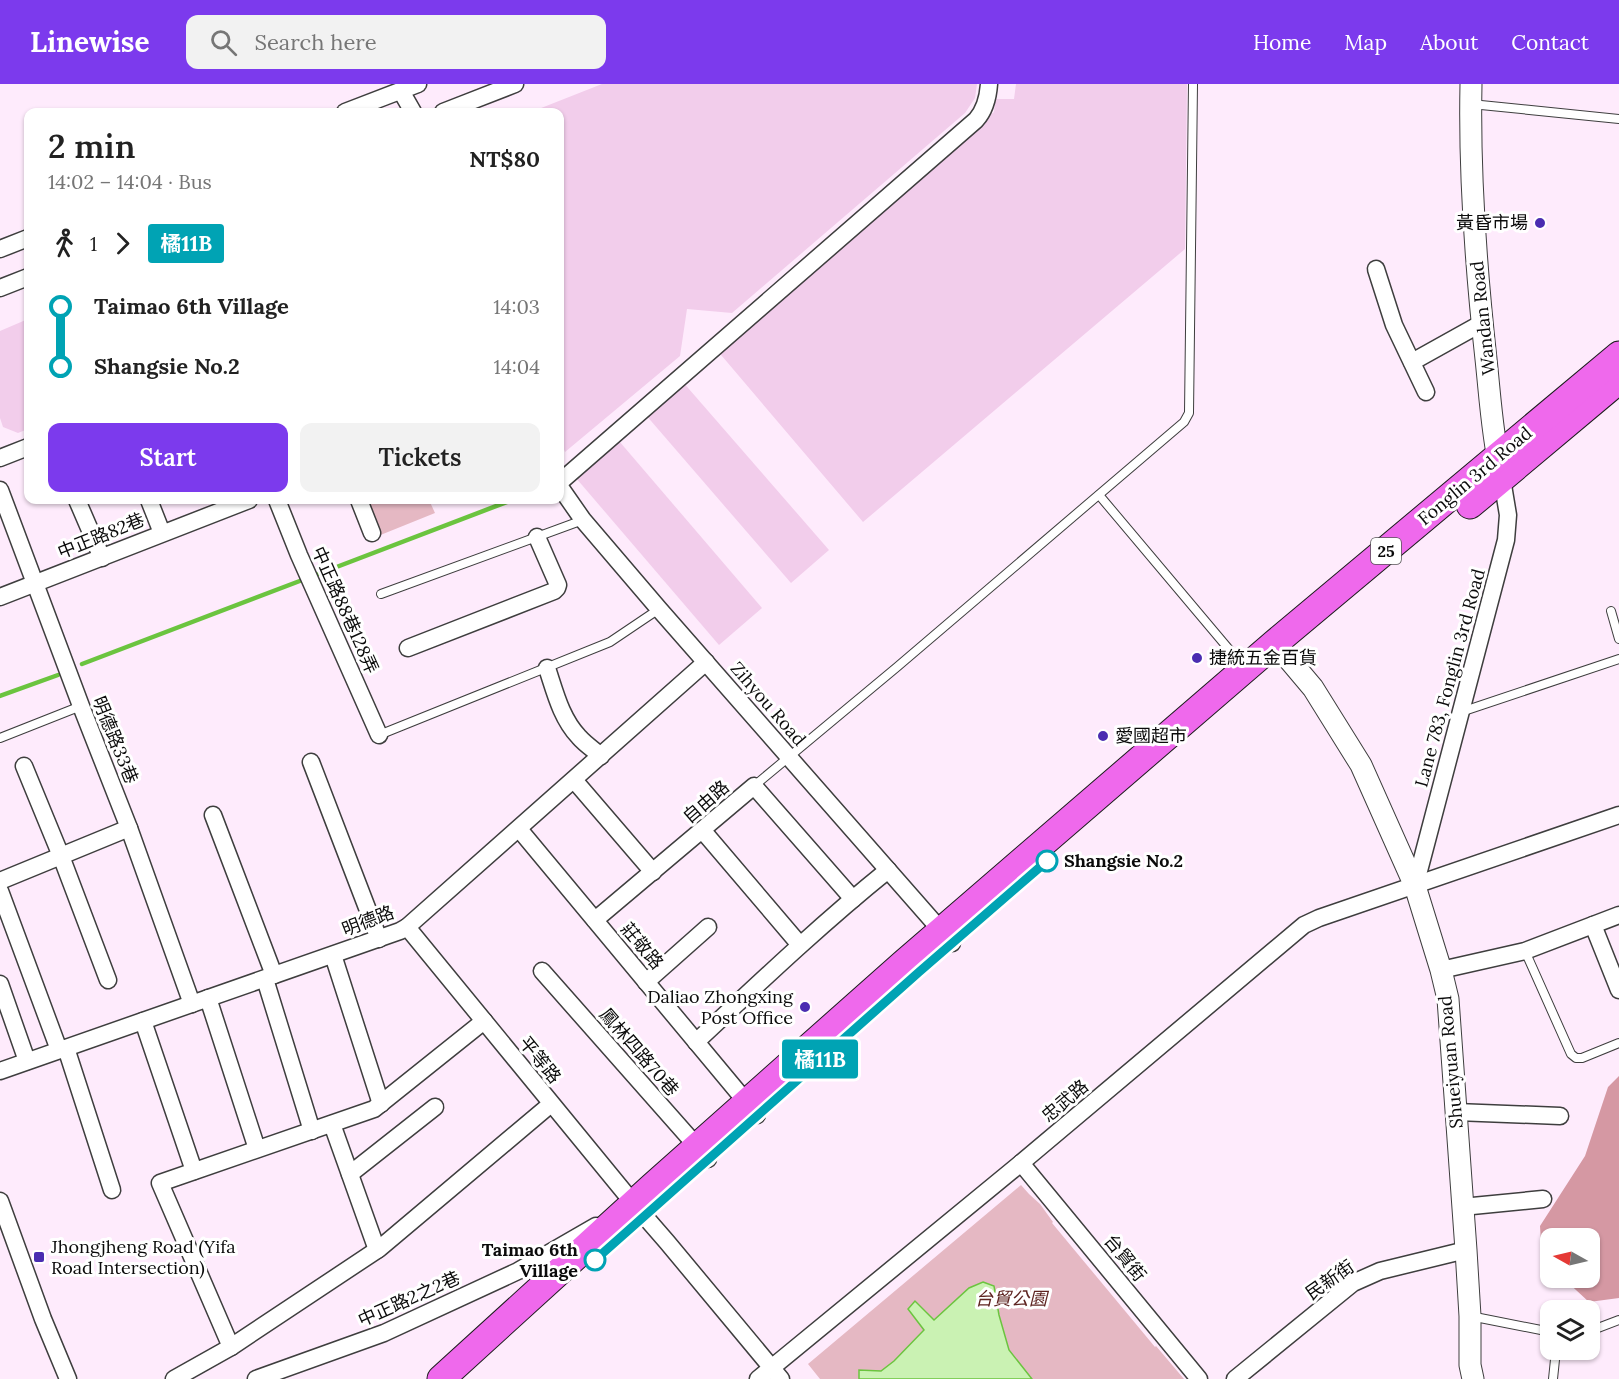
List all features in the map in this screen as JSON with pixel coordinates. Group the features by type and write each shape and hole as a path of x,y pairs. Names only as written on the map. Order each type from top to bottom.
{"main road":[{"name":"Fonglin 3rd Road","path":"1281,649 1499,468 1619,356"},
{"name":"Fonglin 3rd Road","path":"1499,468 1619,380"},
{"name":"25","path":"441,1379 639,1210 1245,669 1281,649"},
{"name":"25","path":"947,937 1281,649"},
{"name":"25","path":"464,1379 639,1210"}],"street":[{"path":"356,108 418,84"},
{"path":"453,108 515,84"},
{"path":"564,479 976,120 985,104 989,84"},
{"path":"401,91 411,108"},
{"name":"Wandan Road","path":"1471,94 1470,147 1474,224 1482,323 1499,468"},
{"path":"0,249 24,240"},
{"path":"1376,269 1394,325 1426,392"},
{"path":"0,288 24,279"},
{"path":"1412,362 1482,323"},
{"path":"0,458 24,449"},
{"name":"Lane 783, Fonglin 3rd Road","path":"1414,886 1506,540 1508,515 1499,468"},
{"name":"明德路33巷","path":"0,490 81,706 257,1149"},
{"name":"Zihyou Road","path":"564,493 583,520 659,609 947,937"},
{"path":"79,504 102,558"},
{"path":"151,504 162,532"},
{"name":"中正路88巷128弄","path":"279,504 379,735"},
{"path":"360,504 372,533"},
{"name":"中正路82巷","path":"0,597 102,558 220,505"},
{"path":"408,648 554,591 558,585 537,537"},
{"name":"Shueiyuan Road","path":"1281,649 1313,688 1361,765 1414,886 1441,970 1448,999 1470,1316 1470,1365 1473,1379"},
{"name":"明德路","path":"0,1071 400,932 706,662"},
{"path":"547,668 560,708 569,725 578,737 601,756"},
{"path":"311,762 378,939"},
{"path":"24,766 108,980"},
{"path":"574,780 653,872"},
{"name":"自由路","path":"596,920 754,786 853,898"},
{"path":"213,815 269,977 312,1131"},
{"name":"忠武路","path":"758,1379 776,1373 1021,1162 1304,925 1619,815"},
{"path":"0,881 129,828"},
{"name":"莊敬路","path":"519,829 752,1109"},
{"path":"703,831 800,945"},
{"path":"696,1042 800,945 888,870"},
{"path":"0,891 63,1049 112,1190"},
{"path":"1441,970 1525,951 1619,915"},
{"path":"1593,925 1619,990"},
{"name":"平等路","path":"407,927 551,1104 776,1373"},
{"path":"646,981 708,927"},
{"path":"333,955 381,1104"},
{"name":"鳳林四路70巷","path":"542,971 702,1153"},
{"path":"0,984 27,1061"},
{"path":"143,1021 194,1171"},
{"path":"231,1347 160,1183 374,1109 484,1021"},
{"path":"174,1379 231,1347 377,1250 551,1104"},
{"path":"350,1174 435,1107"},
{"path":"1456,1112 1560,1116"},
{"path":"332,1124 377,1250"},
{"name":"台貿街","path":"1021,1162 1198,1379"},
{"path":"1462,1207 1543,1199"},
{"path":"0,1201 5,1228 68,1379"},
{"name":"中正路2之2巷","path":"256,1379 384,1333 518,1271 639,1210"},
{"name":"民新街","path":"1235,1379 1353,1283 1380,1271 1466,1250"}],"lane":[{"path":"754,786 1184,422 1189,413 1193,84"},
{"path":"1471,94 1619,119"},
{"path":"1100,495 1245,669"},
{"path":"381,594 583,520"},
{"path":"379,735 610,642 659,609"},
{"path":"1611,611 1619,639"},
{"path":"1461,712 1619,659"},
{"path":"0,738 81,706"},
{"path":"1525,951 1571,1054 1576,1058 1582,1058 1619,1043"},
{"path":"1470,1316 1540,1330"},
{"path":"1600,1327 1619,1320"},
{"path":"1553,1379 1555,1360"}],"shaded area":[{"path":"602,84 977,84 975,98 965,113 732,313 687,309 680,356 565,452 564,108 541,108"},
{"path":"1016,84 1187,84 1185,249 863,522 716,349 994,112 995,99 1014,99"},
{"path":"24,321 24,431 18,433 3,427 0,418 0,331"},
{"path":"682,381 829,550 791,583 645,414"},
{"path":"619,441 762,608 719,645 576,478"},
{"path":"1619,1076 1619,1298 1587,1300 1574,1288 1600,1288 1600,1228 1540,1228 1540,1226 1585,1156 1608,1087"},
{"path":"983,1282 994,1286 1009,1350 1032,1379 859,1379 859,1370 881,1371 924,1330 908,1309 915,1301 934,1320 969,1288"}],"green space":[{"path":"366,504 431,504 435,513 378,536"},
{"name":"台貿公園","path":"1021,1185 1040,1204 1052,1223 1184,1379 820,1379 808,1364"}],"waterway":[{"path":"313,576 502,504"},
{"path":"82,664 305,579"},
{"path":"0,696 58,675"}],"bus line":[{"name":"橘11B","path":"595,1260 1047,861"}],"place":[{"name":"黃昏市場","path":"1540,223"},
{"name":"捷統五金百貨","path":"1197,658"},
{"name":"愛國超市","path":"1103,736"},
{"name":"Shangsie No.2","path":"1047,861"},
{"name":"Daliao Zhongxing Post Office","path":"805,1007"},
{"name":"Jhongjheng Road (Yifa Road Intersection)","path":"39,1257"},
{"name":"Taimao 6th Village","path":"595,1260"}]}
